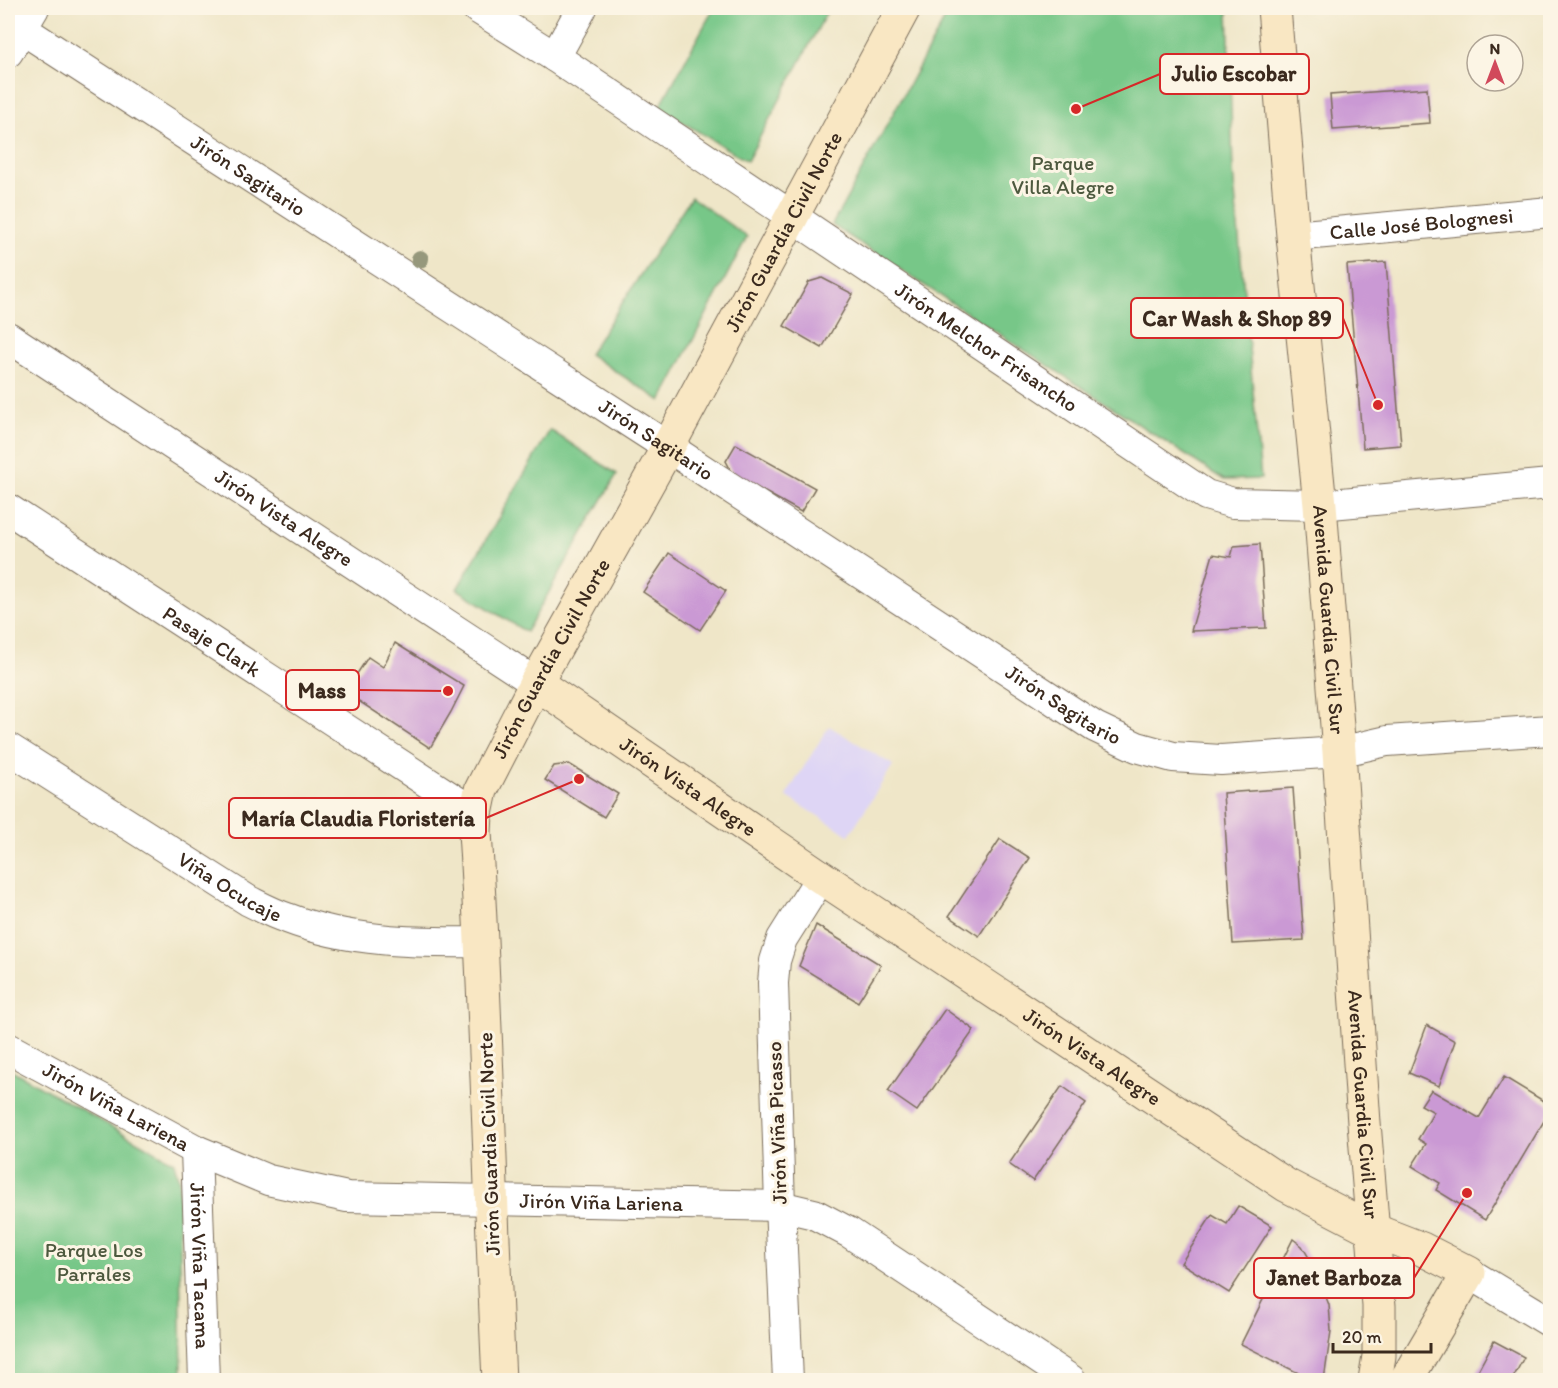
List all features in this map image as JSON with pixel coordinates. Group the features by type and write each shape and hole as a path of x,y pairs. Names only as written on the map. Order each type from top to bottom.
{"main road":[{"name":"Jirón Guardia Civil Norte","path":"499,1380 476,814 481,790 536,683 668,447 904,8"},
{"name":"Avenida Guardia Civil Sur","path":"1274,8 1293,236 1320,505 1339,752 1379,1306 1379,1356 1375,1380"},
{"name":"Jirón Vista Alegre","path":"536,683 821,877 1286,1185 1373,1230"},
{"name":"Avenida Guardia Civil Sur","path":"1373,1230 1422,1249 1469,1273"},
{"path":"1406,1380 1469,1273"}],"street":[{"name":"Jirón Melchor Frisancho","path":"477,8 555,57 792,215 1206,495 1233,503 1320,505 1551,484"},
{"path":"555,57 582,8"},
{"name":"Jirón Sagitario","path":"18,27 668,447 1095,727 1137,747 1173,757 1221,760 1339,752 1387,741 1551,730"},
{"name":"Calle José Bolognesi","path":"1293,236 1551,212"},
{"name":"Jirón Vista Alegre","path":"8,338 536,683"},
{"name":"Pasaje Clark","path":"8,509 476,814"},
{"name":"Viña Ocucaje","path":"8,748 249,901 287,918 321,929 364,938 412,943 482,942"},
{"name":"Jirón Viña Picasso","path":"788,1380 773,983 775,961 782,939 821,877"},
{"name":"Jirón Viña Lariena","path":"8,1048 196,1150 268,1180 347,1197 780,1206 814,1214 850,1233 1071,1380"},
{"name":"Jirón Viña Tacama","path":"196,1150 204,1380"},
{"path":"1469,1273 1551,1322"}],"shaded area":[{"path":"829,726 893,765 849,835 786,796"}],"green space":[{"path":"714,8 829,8 747,161 659,108"},
{"name":"Parque Villa Alegre","path":"951,8 1228,8 1233,171 1261,479 1224,480 832,225"},
{"path":"691,197 747,237 661,401 589,354"},
{"path":"550,430 617,474 526,632 457,589"},
{"name":"Parque Los Parrales","path":"8,1068 174,1162 179,1181 182,1380 8,1380"}],"building":[{"path":"1427,88 1430,123 1333,130 1330,95"},
{"path":"1386,262 1401,445 1363,448 1347,265"},
{"path":"822,278 853,294 822,348 784,326 809,282"},
{"path":"736,444 815,488 801,512 733,474 726,461"},
{"path":"1260,544 1266,628 1191,631 1213,554 1231,557 1234,546"},
{"path":"669,553 726,591 700,630 643,592"},
{"path":"395,643 464,686 430,748 345,692 368,657 383,667"},
{"path":"569,764 618,794 604,817 545,780 554,766"},
{"path":"1293,788 1304,940 1233,944 1223,793"},
{"path":"1000,839 1030,858 979,936 949,916"},
{"path":"816,925 881,965 858,1002 799,966"},
{"path":"945,1009 974,1030 917,1111 888,1091"},
{"path":"1427,1025 1455,1041 1439,1086 1409,1073"},
{"path":"1504,1077 1550,1105 1550,1111 1485,1220 1436,1190 1440,1183 1412,1166 1426,1144 1418,1139 1434,1112 1421,1105 1431,1090 1479,1118"},
{"path":"1062,1086 1086,1103 1033,1181 1009,1164"},
{"path":"1238,1206 1272,1226 1229,1293 1181,1263 1212,1215 1227,1224"},
{"path":"1293,1239 1302,1246 1314,1266 1329,1305 1331,1331 1324,1380 1312,1380 1241,1344"},
{"path":"1494,1341 1524,1357 1512,1380 1473,1380"}],"place":[{"name":"Julio Escobar","path":"1076,109"},
{"name":"Car Wash & Shop 89","path":"1378,405"},
{"name":"Mass","path":"448,691"},
{"name":"María Claudia Floristería","path":"579,779"},
{"name":"Janet Barboza","path":"1467,1193"}]}
